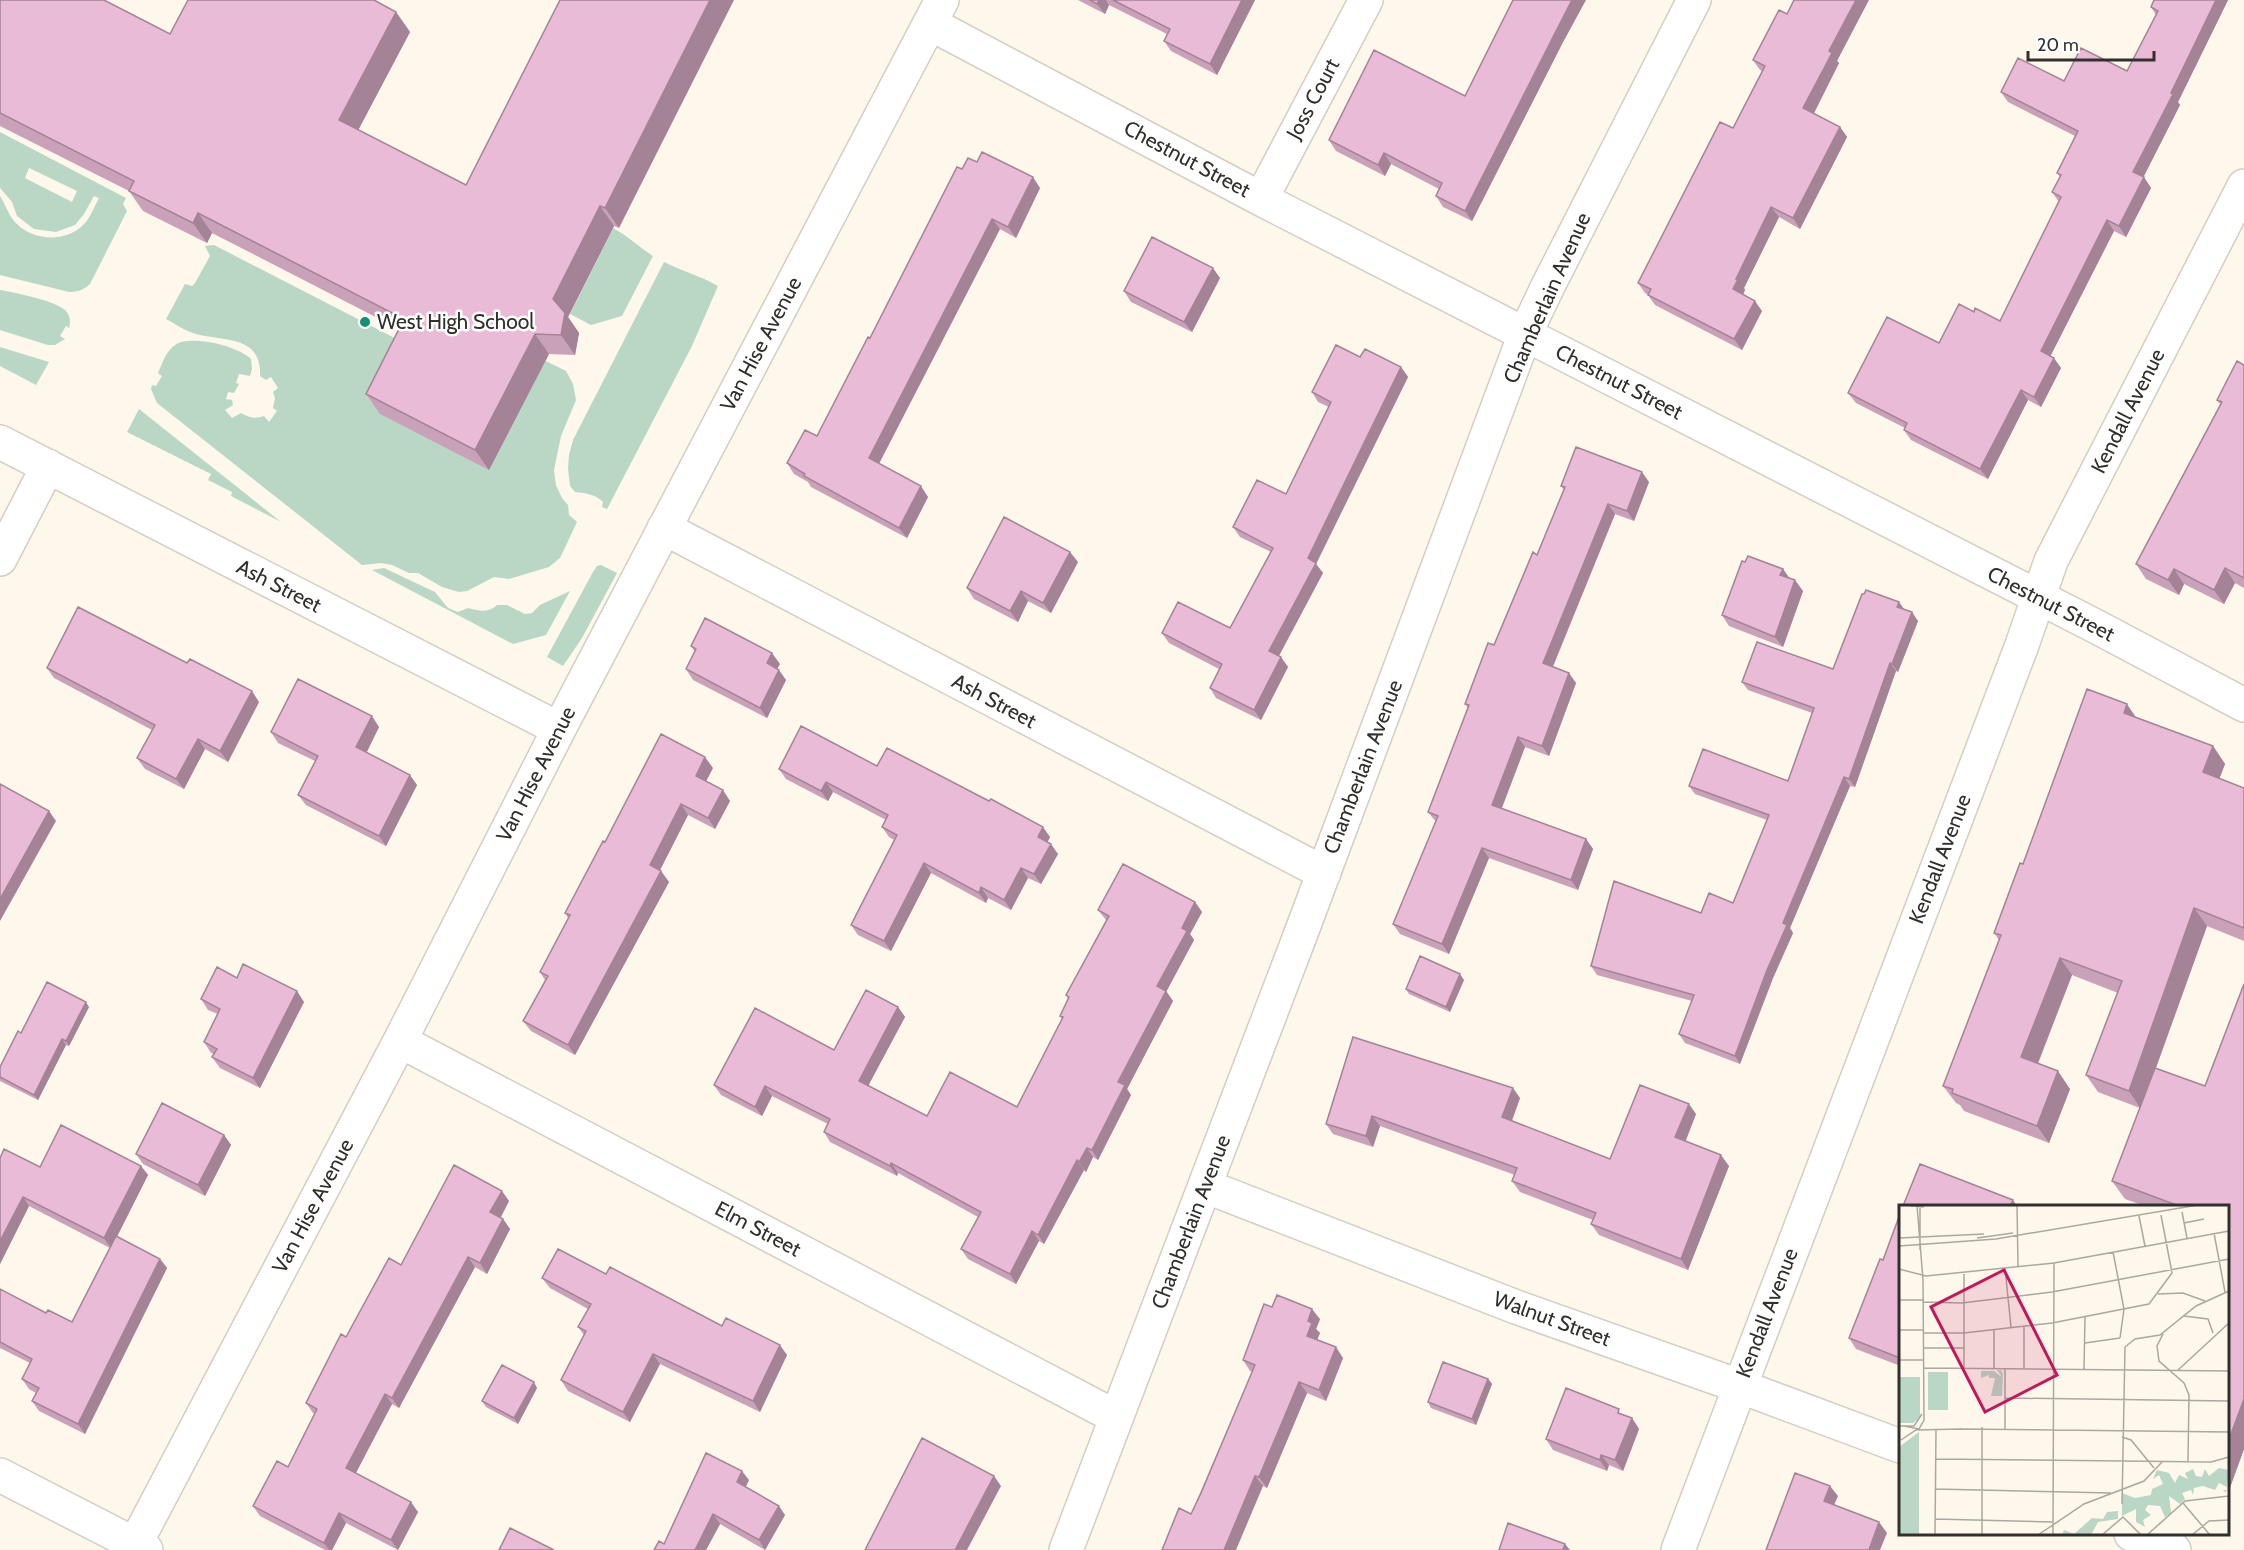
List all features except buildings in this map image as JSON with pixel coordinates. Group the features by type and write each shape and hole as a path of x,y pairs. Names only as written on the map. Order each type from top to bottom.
{"street":[{"name":"Joss Court","path":"1261,199 1366,0"},
{"name":"Chamberlain Avenue","path":"1066,1550 1526,334 1548,286 1694,0"},
{"name":"Chestnut Street","path":"936,12 1261,199 2244,705"},
{"name":"Van Hise Avenue","path":"138,1548 559,729 936,12"},
{"name":"Kendall Avenue","path":"1678,1550 2051,561 2244,186"},
{"name":"Ash Street","path":"0,442 559,729"},
{"path":"0,559 48,466"},
{"name":"Ash Street","path":"664,528 1324,873"},
{"name":"Elm Street","path":"400,1041 1116,1417"},
{"name":"Walnut Street","path":"1205,1186 1516,1306 1899,1446"},
{"path":"0,1475 138,1548"},
{"path":"2136,1535 2174,1550"}],"green space":[{"path":"0,132 126,198 123,204 127,211 90,284 75,292 69,292 0,275 0,196 14,221 24,230 50,237 67,235 82,226 99,198 94,196 75,225 56,232 34,229 17,216 12,202 0,188","holes":["29,168 77,191 72,202 25,178"]},
{"path":"613,228 653,256 622,316 591,325 570,314"},
{"path":"214,245 414,348 546,361 566,371 573,384 576,400 561,436 554,470 556,485 568,505 569,515 577,522 560,558 549,567 509,579 494,577 467,591 459,592 442,587 418,573 409,573 392,565 381,563 362,565 157,403 151,389 152,385 156,386 162,376 158,373 169,351 182,342 202,341 226,346 251,359 250,376 239,374 236,383 239,384 234,393 228,392 226,399 232,400 233,405 225,410 232,418 241,413 252,418 264,416 269,422 277,411 273,408 275,398 273,392 278,388 271,377 266,380 260,376 259,362 254,352 237,342 190,332 166,319 185,284 192,286 195,283 210,256 205,246"},
{"path":"664,262 718,286 692,346 607,509 602,507 603,502 597,497 575,492 570,486 569,455 573,440"},
{"path":"0,290 43,300 65,310 69,316 70,325 69,328 66,326 60,336 65,339 55,345 48,345 0,330"},
{"path":"0,347 49,362 36,385 0,366"},
{"path":"139,409 281,522 231,496 232,492 208,480 211,474 127,432"},
{"path":"601,565 617,573 582,638 563,666 547,657 593,572 597,566"},
{"path":"384,568 435,592 448,608 458,612 468,608 484,611 497,605 507,605 525,614 532,613 540,605 570,591 546,635 513,644 372,570"}],"place":[{"name":"West High School","path":"365,322"}]}
